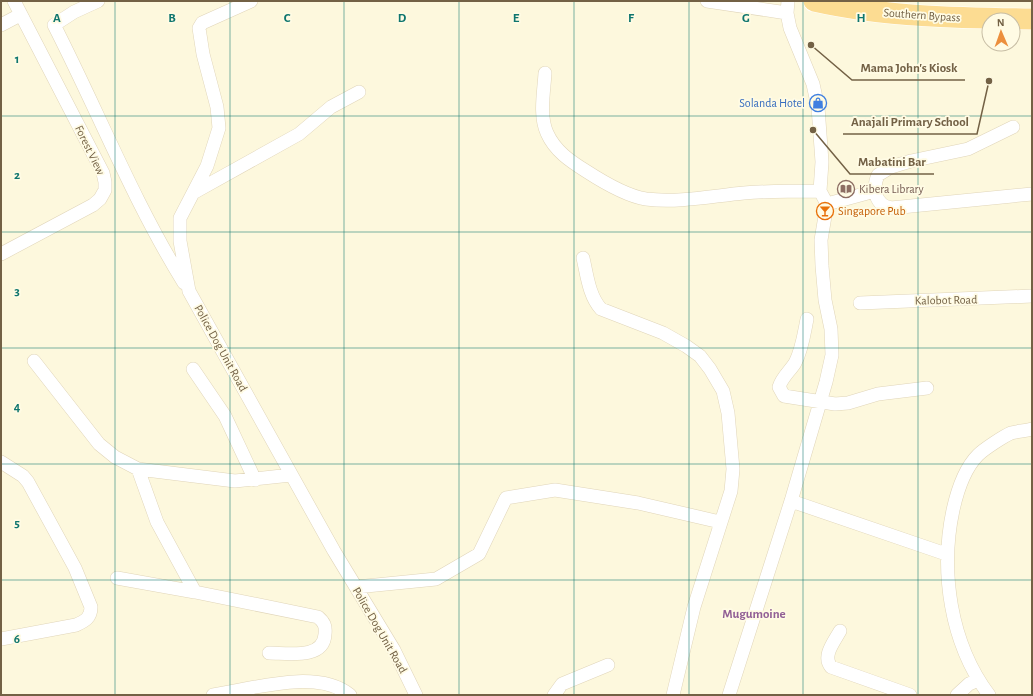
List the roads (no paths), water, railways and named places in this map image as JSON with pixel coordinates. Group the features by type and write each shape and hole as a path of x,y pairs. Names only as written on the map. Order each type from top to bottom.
{"highway":[{"name":"Southern Bypass","path":"814,1 844,8 956,18 1032,19"}],"street":[{"name":"Forest View","path":"1,254 93,205 100,199 105,186 104,177 98,164 14,1"},
{"path":"98,1 74,12 54,25 140,205 161,246 190,291"},
{"name":"Police Dog Unit Road","path":"251,1 202,23 199,28 203,54 219,118 219,128 206,166 182,211 179,228 180,241 190,291 291,475 394,650 416,695"},
{"path":"707,1 788,7 790,28 813,84 818,107 822,162 820,191 827,204 821,240 822,266 831,329 832,356 820,403 791,501 729,695"},
{"path":"1,25 20,15"},
{"path":"545,73 544,123 547,133 558,149 566,158 594,176 634,195 658,200 689,199 745,193 820,191"},
{"path":"191,194 299,134 332,107 359,92"},
{"path":"1013,127 968,149 891,167 878,175 875,191 878,202 883,207 891,208 1032,194"},
{"path":"827,204 875,191"},
{"path":"583,258 592,294 596,304 601,309 663,334 686,346 700,356 710,368 723,391 732,442 733,468 731,491 694,607 673,695"},
{"name":"Kalobot Road","path":"860,302 1032,296"},
{"path":"807,319 800,350 795,362 780,381 779,387 784,396 820,403 848,403 878,394 927,388"},
{"path":"34,362 99,444 115,457 138,469 207,479 255,480 291,475"},
{"path":"193,369 225,416 255,480"},
{"path":"989,695 978,680 964,649 951,608 946,554 951,522 958,486 978,456 1010,434 1032,429"},
{"path":"1,462 23,476 28,482 75,568 91,607 91,613 86,620 76,625 1,639"},
{"path":"138,469 157,522 195,592"},
{"path":"356,587 436,579 479,554 506,498 555,490 638,503 720,522"},
{"path":"791,501 946,554"},
{"path":"117,578 318,617 323,621 326,628 325,637 320,647 310,652 269,653"},
{"path":"840,631 827,656 827,663 831,667 910,695"},
{"path":"554,695 556,689 562,684 608,665"},
{"path":"957,695 970,684 978,680"},
{"path":"213,695 298,681 322,683 350,695"}],"place":[{"name":"Mama John's Kiosk","path":"811,45"},
{"name":"Anajali Primary School","path":"989,81"},
{"name":"Solanda Hotel","path":"818,103"},
{"name":"Mabatini Bar","path":"813,130"},
{"name":"Kibera Library","path":"846,189"},
{"name":"Singapore Pub","path":"825,211"}],"district":[{"name":"Mugumoine","path":"754,614"}]}
